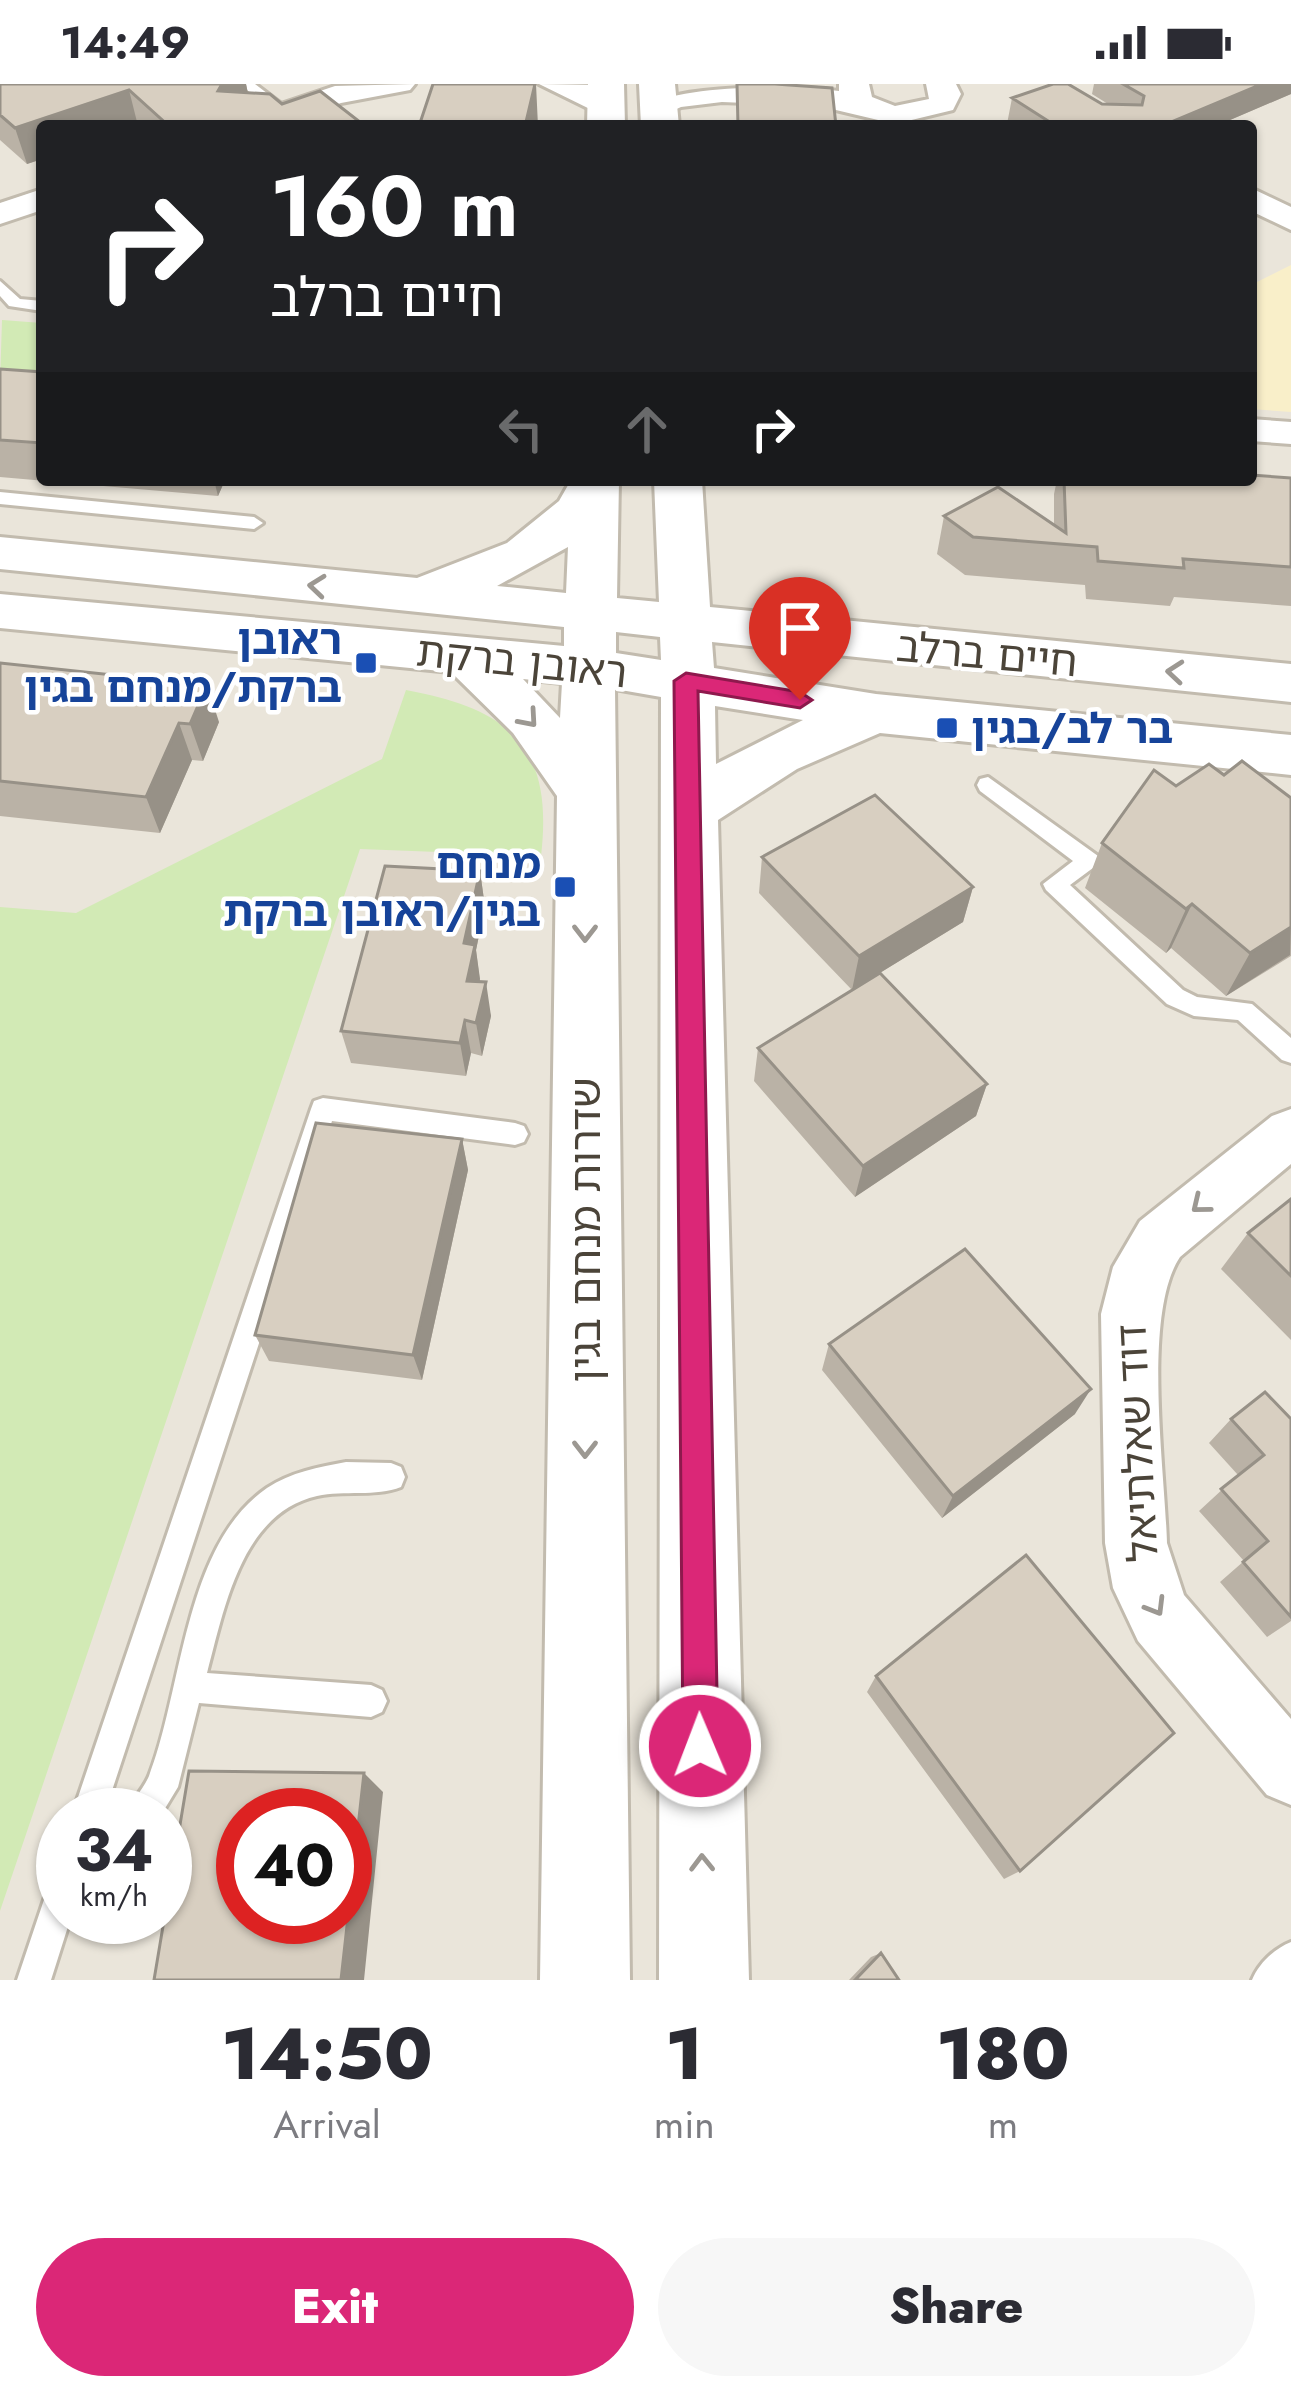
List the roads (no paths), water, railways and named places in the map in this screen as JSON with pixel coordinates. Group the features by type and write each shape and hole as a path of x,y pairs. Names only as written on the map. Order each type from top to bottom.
{"street":[{"path":"262,120 345,84"},
{"path":"388,84 402,84"},
{"path":"295,108 402,84"},
{"path":"554,84 586,91 606,105"},
{"path":"659,106 671,96 698,92 858,94 885,113 918,120 938,107 953,87"},
{"path":"0,214 36,201"},
{"path":"1257,201 1291,220"},
{"path":"1257,430 1291,433"},
{"path":"406,595 506,569 560,532 595,486"},
{"name":"שדרות מנחם בגין","path":"585,1980 585,793 595,486"},
{"path":"680,511 767,633"},
{"path":"680,511 704,1980"},
{"name":"ראובן ברקת","path":"0,553 406,595 590,640 685,651"},
{"name":"ראובן ברקת","path":"0,611 464,654 590,640"},
{"name":"חיים ברלב","path":"685,651 767,633 1291,683"},
{"name":"חיים ברלב","path":"685,651 876,712 1291,755"},
{"path":"464,654 532,719 585,793"},
{"path":"688,812 725,782 782,749 876,712"},
{"name":"דוד שאלתיאל","path":"1288,1138 1160,1239 1138,1276 1130,1314 1136,1543 1145,1588 1161,1618 1291,1771"}],"lane":[{"path":"246,84 295,108"},
{"path":"0,286 7,306"},
{"path":"0,498 254,523"},
{"path":"988,785 1090,862 1054,884 1175,998 1194,1006 1244,1011 1291,1053"},
{"path":"97,1788 323,1109 515,1134"},
{"path":"161,1788 220,1570 254,1514 300,1487 341,1473 391,1478"},
{"path":"188,1688 371,1701"},
{"path":"34,1980 46,1944"},
{"path":"1269,1980 1291,1959"}],"place":[{"name":"ראובן ברקת/מנחם בגין","path":"366,663"},
{"name":"בר לב/בגין","path":"947,728"},
{"name":"מנחם בגין/ראובן ברקת","path":"565,887"}]}
